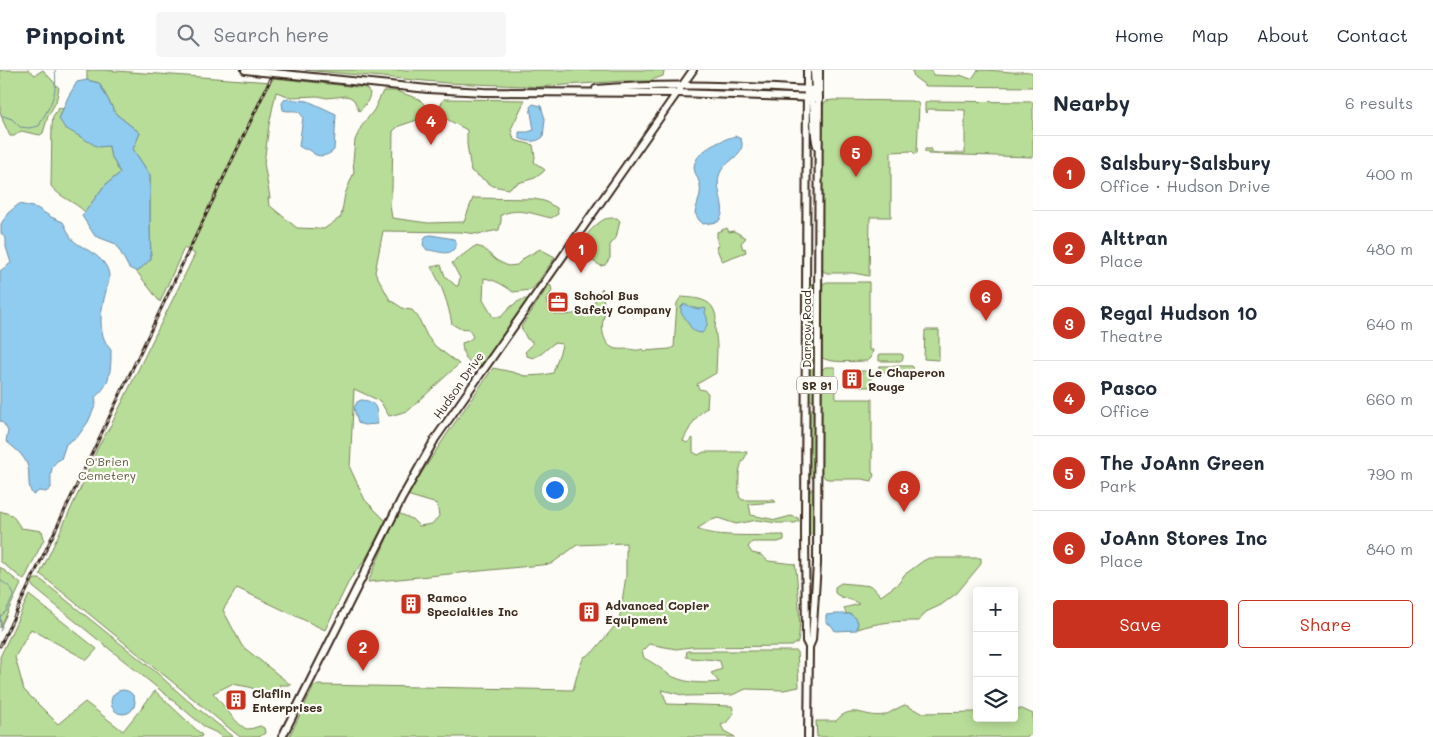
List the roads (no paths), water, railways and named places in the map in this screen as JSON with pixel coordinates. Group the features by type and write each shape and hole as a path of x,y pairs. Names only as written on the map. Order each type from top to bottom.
{"main road":[{"path":"245,70 432,90 677,93 813,98"},
{"name":"Hudson Drive","path":"282,737 402,498 435,439 693,70"},
{"name":"Darrow Road","path":"807,70 806,89 813,98 819,154 817,556 812,640 809,646 808,737"},
{"path":"555,93 631,86 817,90 814,70"},
{"name":"Darrow Road","path":"809,646 806,641 805,405 813,98 817,90 819,70"},
{"path":"805,405 817,405"},
{"path":"805,484 817,483"},
{"path":"805,536 817,536"},
{"path":"805,556 817,556"}],"water":[{"path":"87,80 99,83 116,114 140,133 133,149 150,175 151,259 137,272 129,268 116,244 95,236 82,216 104,186 120,173 110,153 109,146 98,147 65,128 59,119 68,97 77,82"},
{"path":"285,99 308,101 336,114 334,150 327,155 319,156 299,146 303,117 299,112 283,110 282,103"},
{"path":"533,104 541,106 545,119 543,137 534,141 528,141 519,138 519,132 534,130 530,107"},
{"path":"735,136 741,139 741,149 723,168 718,180 722,205 721,217 718,222 703,224 695,213 700,190 694,168 695,162 710,147"},
{"path":"19,204 37,208 63,222 73,240 105,264 109,278 101,321 103,336 111,350 107,382 95,397 96,404 88,422 78,436 66,444 61,459 54,464 51,475 51,488 46,492 39,491 33,495 30,488 27,464 21,454 6,441 8,431 0,421 0,271 11,263 6,247 6,239 1,233 1,224 8,213"},
{"path":"431,235 454,239 455,247 446,253 427,250 423,245 424,240 426,236"},
{"path":"684,304 697,309 706,309 707,323 702,333 694,331 681,313 681,307"},
{"path":"361,400 374,404 377,424 364,425 358,423 354,408 357,402"},
{"path":"850,614 856,618 858,623 857,630 835,631 826,622 826,615"},
{"path":"123,690 132,693 135,702 132,711 123,714 114,711 111,702 114,693"}],"waterway":[{"path":"0,115 12,119 20,127 39,126 54,95 56,85 55,70"},
{"path":"0,580 11,588 14,595 6,611 0,617"},
{"path":"0,617 2,627 0,631"}],"railway":[{"path":"0,646 275,70"}],"place":[{"name":"Pasco","path":"431,145"},
{"name":"The JoAnn Green","path":"856,177"},
{"name":"Salsbury-Salsbury","path":"581,273"},
{"name":"School Bus Safety Company","path":"558,302"},
{"name":"JoAnn Stores Inc","path":"986,321"},
{"name":"Le Chaperon Rouge","path":"852,379"},
{"name":"Regal Hudson 10","path":"904,512"},
{"name":"Ramco Specialties Inc","path":"411,604"},
{"name":"Advanced Copier Equipment","path":"589,612"},
{"name":"Alttran","path":"363,671"},
{"name":"Claflin Enterprises","path":"236,700"}],"park label":[{"name":"O'Brien Cemetery","path":"107,468"}]}
